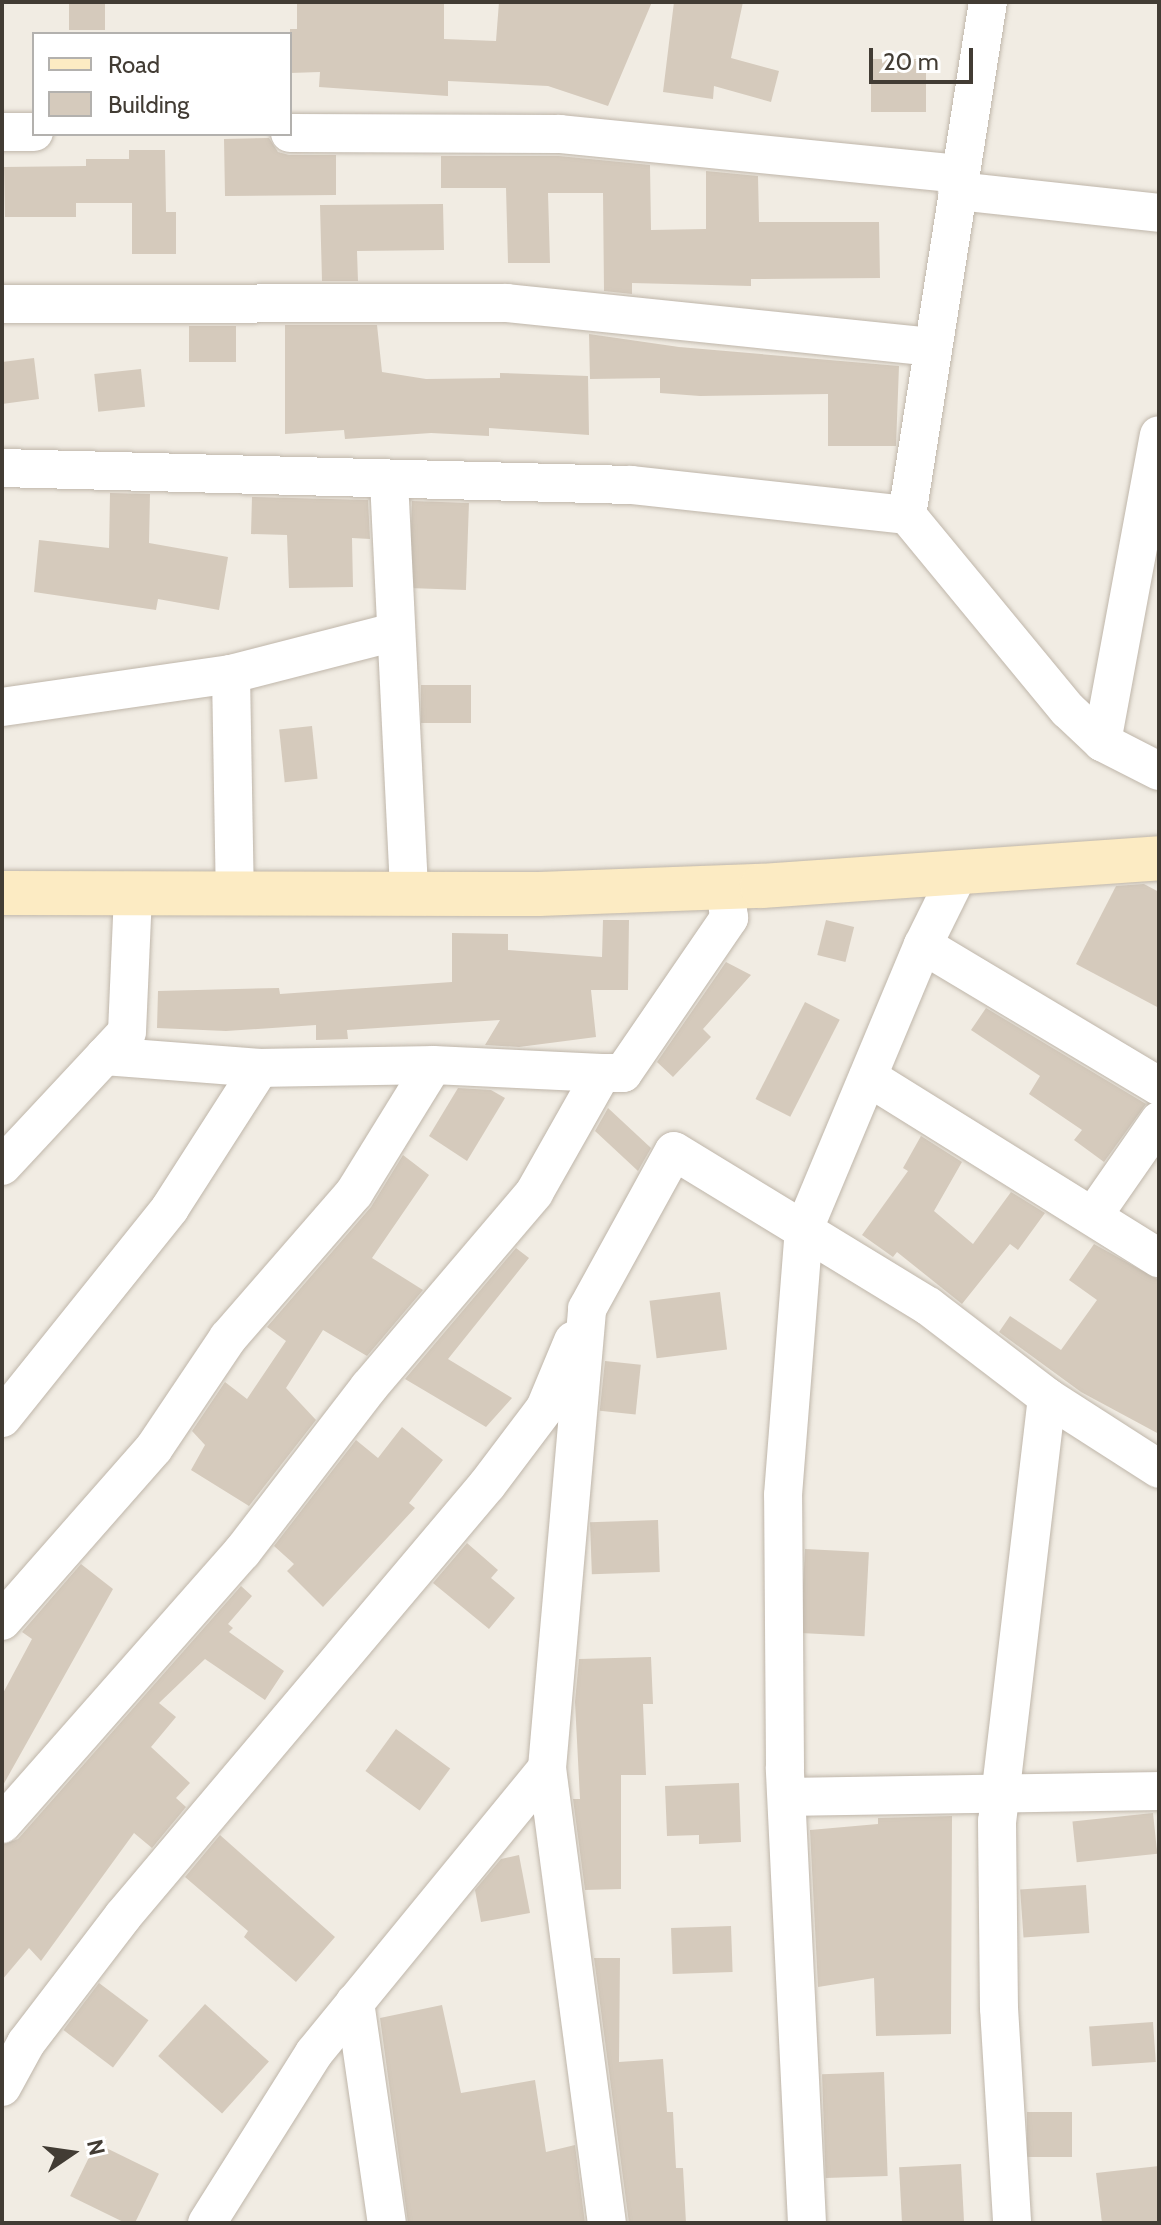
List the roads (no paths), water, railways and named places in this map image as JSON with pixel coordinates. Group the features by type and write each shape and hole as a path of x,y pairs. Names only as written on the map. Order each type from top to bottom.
{"street":[{"path":"907,515 988,2"},
{"path":"2,132 32,132"},
{"path":"292,133 560,134 959,183 1159,213"},
{"path":"2,304 507,303 932,347"},
{"path":"1102,742 1159,435"},
{"path":"2,468 274,472 389,480 631,485 907,515 1068,710 1102,742 1159,771"},
{"path":"389,480 409,893"},
{"path":"2,707 231,674 394,632"},
{"path":"231,674 235,894"},
{"path":"2,893 409,893 725,887 1159,858"},
{"path":"807,2223 787,1797 783,1495 804,1229 923,945 959,872"},
{"path":"104,1056 260,1068 433,1065 623,1073 729,918 725,887"},
{"path":"2,1166 127,1032 133,894"},
{"path":"923,945 1159,1086"},
{"path":"2,1621 154,1448 228,1338 354,1193 433,1065"},
{"path":"2,1418 170,1208 260,1068"},
{"path":"2,1824 242,1552 369,1387 534,1193 602,1073"},
{"path":"868,1077 1159,1258"},
{"path":"1093,1216 1159,1121"},
{"path":"2,2087 26,2043 123,1916 412,1576 545,1408 587,1309 674,1151 928,1306 1047,1397 1159,1469"},
{"path":"587,1309 547,1768 607,2223"},
{"path":"1012,2223 999,2008 1001,1791 1047,1397"},
{"path":"207,2223 314,2053 547,1768"},
{"path":"787,1797 1001,1791 1159,1791"},
{"path":"355,2002 387,2223"}]}
